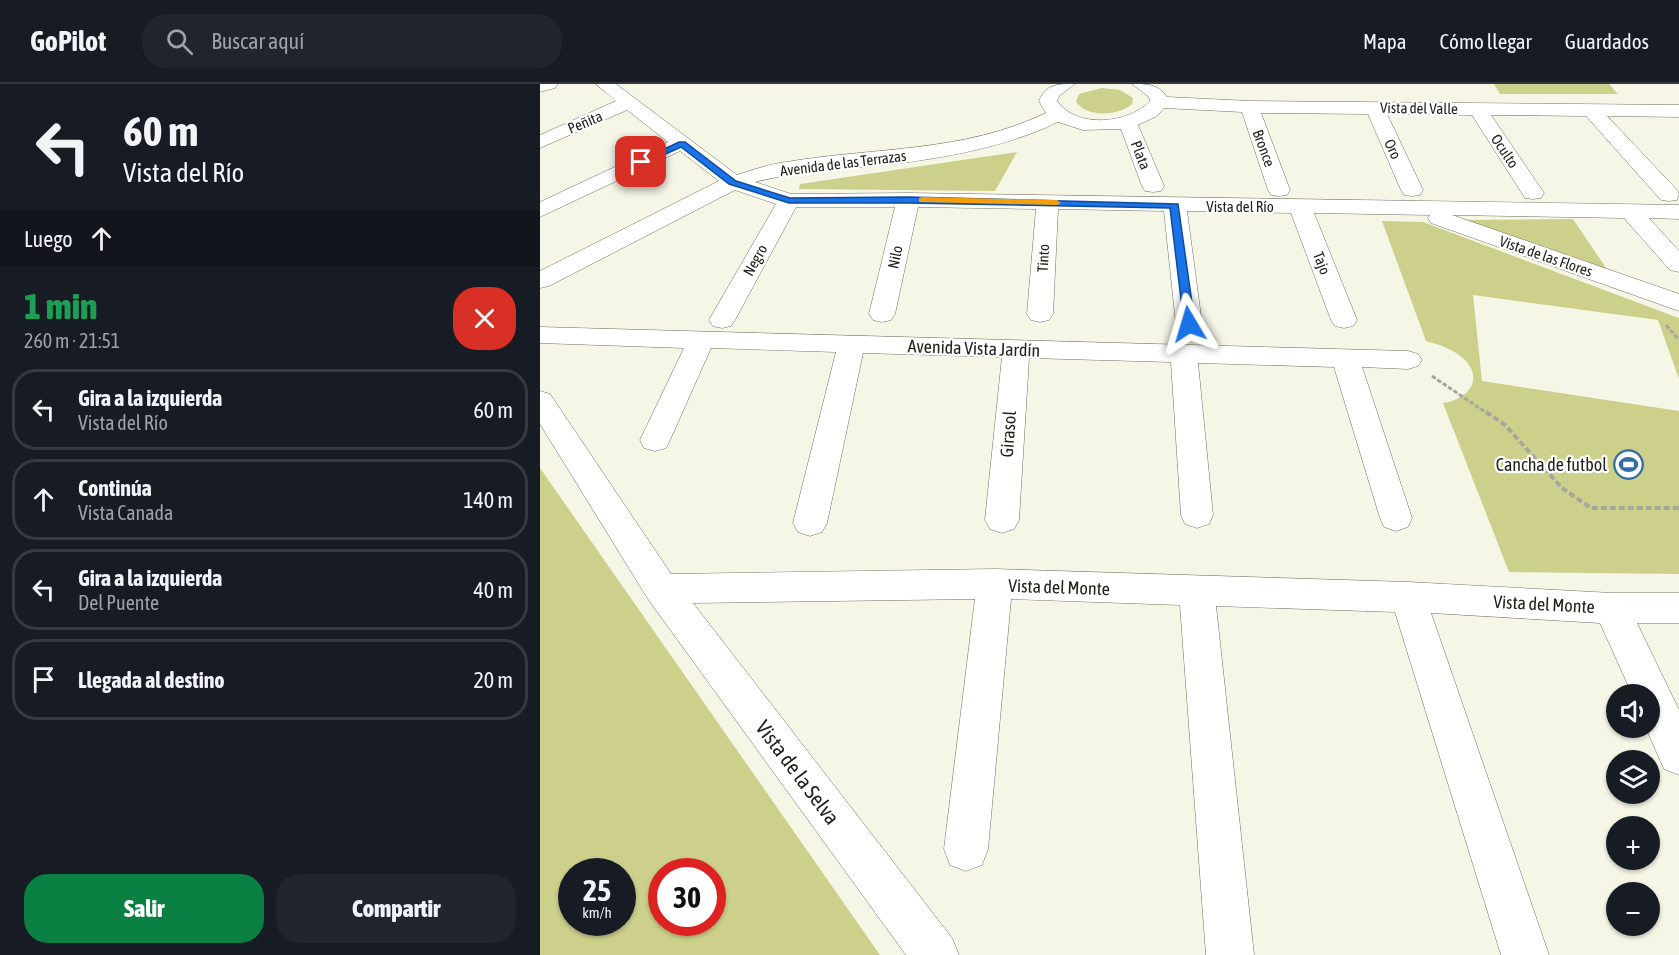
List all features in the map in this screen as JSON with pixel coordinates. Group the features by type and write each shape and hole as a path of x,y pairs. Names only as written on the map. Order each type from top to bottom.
{"street":[{"path":"540,87 549,84"},
{"path":"605,84 733,183"},
{"path":"1066,84 1051,93 1048,101 1050,108 1058,115 1090,125 1128,123 1144,118 1154,111 1159,102 1156,95 1141,84"},
{"name":"Peñita","path":"540,142 629,102"},
{"name":"Vista del Valle","path":"1159,102 1250,107 1679,111"},
{"name":"Bronce","path":"1250,107 1279,189"},
{"name":"Oro","path":"1375,108 1412,199"},
{"name":"Oculto","path":"1477,108 1533,193"},
{"path":"1590,109 1674,204"},
{"name":"Avenida de las Terrazas","path":"540,281 733,183 785,168 930,153 1024,131 1058,115"},
{"name":"Plata","path":"1128,123 1153,186"},
{"path":"540,210 682,143"},
{"name":"Vista del Río","path":"733,183 789,201 908,200 1175,206 1300,206 1412,199 1632,213 1674,204"},
{"name":"Vista de las Flores","path":"1412,199 1679,303"},
{"name":"Nilo","path":"882,314 908,200"},
{"name":"Negro","path":"722,320 789,201"},
{"name":"Tinto","path":"1040,314 1047,202"},
{"path":"1175,206 1189,324"},
{"name":"Tajo","path":"1300,206 1344,320"},
{"path":"1632,213 1679,265"},
{"name":"Avenida Vista Jardín","path":"540,336 1408,360"},
{"path":"655,440 701,340"},
{"path":"810,523 851,344"},
{"name":"Girasol","path":"1002,520 1016,349"},
{"path":"1184,354 1197,515"},
{"path":"1346,358 1350,377 1396,518"},
{"path":"540,401 661,589"},
{"path":"966,849 995,584"},
{"name":"Vista del Monte","path":"661,589 995,584 1408,597 1612,608 1679,608"},
{"name":"Vista de la Selva","path":"661,589 935,955"},
{"path":"1197,592 1230,955"},
{"path":"1408,597 1525,955"},
{"path":"1612,608 1679,755"}],"path":[{"path":"1408,360 1505,425 1562,488 1591,508 1679,508"}],"green space":[{"path":"1494,84 1609,84 1618,94 1500,94"},
{"path":"1102,88 1120,90 1133,98 1132,104 1111,113 1095,113 1081,107 1076,102 1079,94"},
{"path":"1017,152 995,191 799,189 800,184"},
{"path":"1573,219 1608,271 1460,220"},
{"path":"1382,221 1423,222 1679,318 1679,379 1658,320 1473,295 1482,381 1679,411 1679,574 1509,572 1443,403 1466,393 1473,381 1473,374 1460,356 1426,341"},
{"path":"540,468 880,955 540,955"}],"slow traffic":[{"path":"922,200 1057,203"}],"place":[{"name":"Cancha de futbol","path":"1628,464"}],"route":[{"path":"641,162 682,143 733,183 789,201 908,200 1175,206 1189,324"}]}
